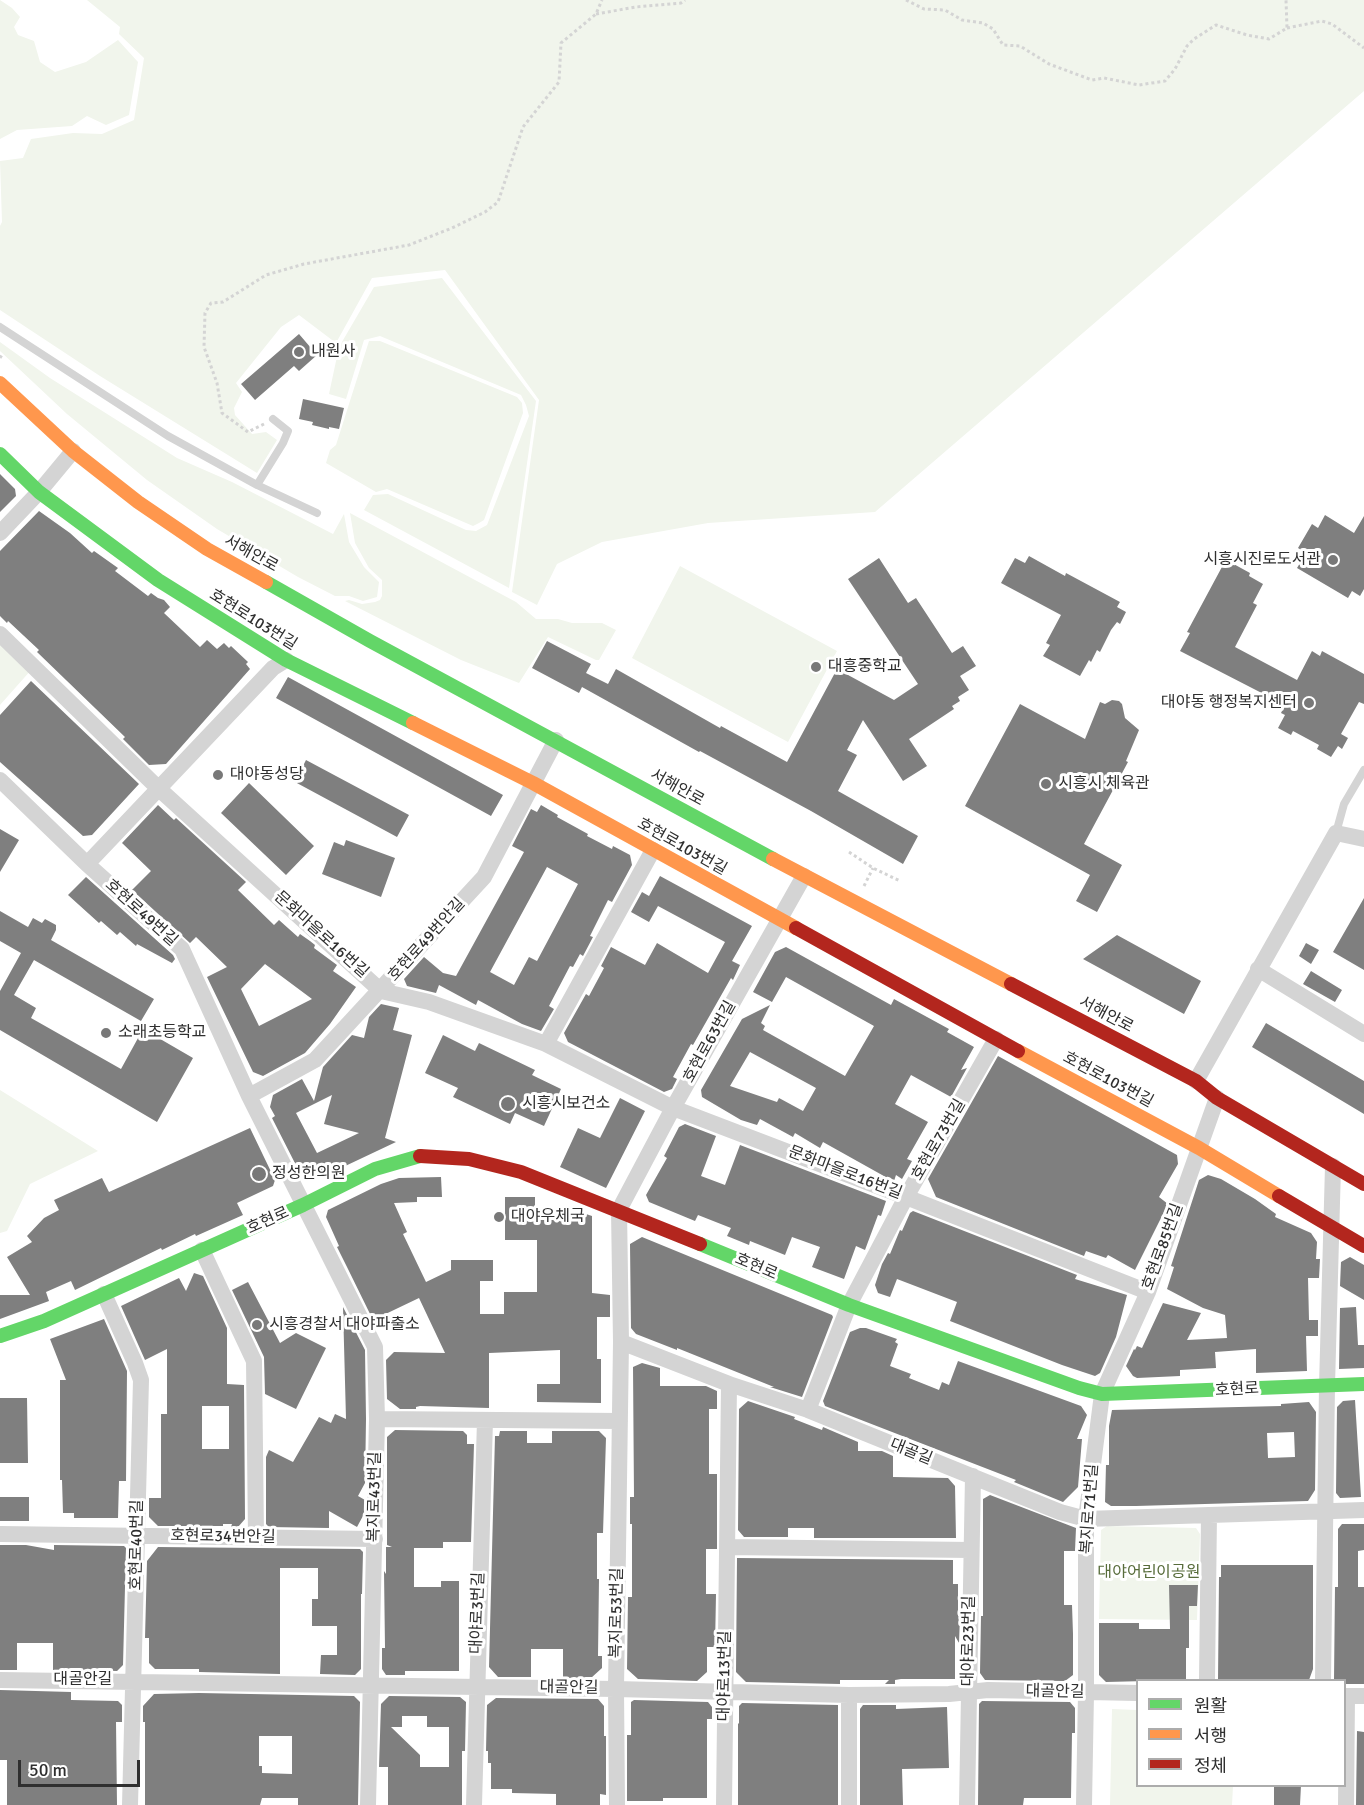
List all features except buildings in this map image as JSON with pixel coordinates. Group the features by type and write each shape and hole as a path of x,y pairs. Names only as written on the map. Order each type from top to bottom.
{"main road":[{"name":"서해안로","path":"0,383 73,451 138,502 207,549 804,876 1196,1080 1217,1098 1364,1184"},
{"name":"호현로103번길","path":"0,454 39,492 158,580 286,660 533,783 996,1039 1199,1148 1364,1246"},
{"name":"호현로","path":"0,1336 44,1321 303,1205 375,1169 423,1155 469,1159 521,1172 849,1305 1079,1388 1102,1394 1364,1384"}],"street":[{"path":"0,533 39,492 73,451"},
{"name":"문화마을로16번길","path":"0,634 158,788 381,991 429,1002 546,1044 673,1108 1148,1292"},
{"path":"87,864 273,668 286,660"},
{"name":"호현로49번안길","path":"249,1096 315,1060 484,878 556,740"},
{"name":"호현로49번길","path":"0,780 87,864 182,950 249,1096 303,1205"},
{"path":"1196,1080 1336,833 1364,839"},
{"path":"546,1044 653,849"},
{"name":"호현로63번길","path":"619,1210 673,1108 804,876"},
{"path":"1258,969 1364,1034"},
{"name":"호현로73번길","path":"808,1410 849,1305 906,1197 996,1039"},
{"name":"호현로85번길","path":"1102,1394 1148,1292 1217,1098"},
{"path":"1323,1679 1333,1166"},
{"name":"복지로43번길","path":"303,1205 375,1347 377,1419 368,1805"},
{"name":"복지로53번길","path":"617,1805 616,1689 621,1342 619,1210"},
{"path":"202,1250 254,1361 256,1537"},
{"name":"호현로40번길","path":"104,1294 141,1380 130,1805"},
{"name":"대골길","path":"621,1342 729,1384 808,1410 1060,1512 1086,1519 1364,1510"},
{"name":"대야로13번길","path":"724,1805 729,1384"},
{"name":"복지로71번길","path":"1084,1805 1086,1519 1102,1394"},
{"path":"377,1419 620,1421"},
{"name":"대야로3번길","path":"474,1805 485,1420"},
{"name":"대야로23번길","path":"967,1805 973,1476"},
{"path":"1207,1679 1209,1515"},
{"name":"호현로34번안길","path":"0,1534 375,1539"},
{"path":"727,1547 970,1550"},
{"name":"대골안길","path":"0,1680 476,1686 849,1695 949,1694 968,1691 1136,1693"},
{"path":"849,1695 849,1805"},
{"path":"1346,1805 1352,1696"}],"lane":[{"path":"0,327 168,436 257,485 317,513"},
{"path":"257,485 288,431 273,419"},
{"path":"1336,833 1344,804 1364,770"}],"path":[{"path":"273,419 248,432 222,413 217,383 204,347 205,313 211,303 223,302 266,275 304,264 409,245 452,228 485,212 498,202 523,127 559,82 561,43 596,14 602,0"},
{"path":"596,14 636,7 681,3 685,0"},
{"path":"906,0 924,9 945,9 962,20 982,23 993,29 1003,45 1020,46 1049,64 1092,80 1104,78 1139,85 1165,81 1175,69 1187,46 1216,25 1269,39 1287,28 1322,21 1332,24 1364,48"},
{"path":"1286,0 1287,28"},
{"path":"0,358 3,353"},
{"path":"849,852 873,868 900,881"}],"green space":[{"path":"0,0 20,17 14,27 18,35 34,41 40,62 55,72 86,62 118,40 138,62 129,115 106,125 87,116 72,126 17,130 0,139"},
{"path":"87,0 1364,0 1364,91 875,512 708,523 602,542 557,564 537,605 512,592 539,400 445,270 372,278 336,343 299,315 281,327 236,383 242,392 234,408 235,415 252,434 266,432 277,440 257,473 100,376 0,310 0,226 2,222 0,161 23,158 31,139 73,133 102,134 134,120 144,58 119,34 120,27"},
{"path":"442,278 536,401 509,588 364,510 373,495 388,494 466,530 476,531 487,525 529,416 521,395 380,336 364,340 346,399 329,394 339,347 374,287"},
{"path":"369,341 380,341 517,397 522,403 523,413 484,520 473,526 387,489 376,492 326,463 330,450 336,445"},
{"path":"0,342 50,378 177,458 232,482 333,534 344,514 349,542 364,567 379,582 377,597 363,601 349,596 335,596 217,529 147,480 67,414 0,351"},
{"path":"350,513 516,602 536,619 558,619 572,623 602,623 616,630 599,660 548,637 519,683 461,660 345,601 362,604 380,600 382,596 382,580 369,568 355,543"},
{"path":"680,566 837,651 788,742 632,658"},
{"path":"0,638 32,669 0,705"},
{"path":"0,1090 98,1151 30,1184 7,1231 0,1233"},
{"name":"대야어린이공원","path":"1107,1526 1196,1528 1200,1534 1197,1620 1099,1619 1101,1530"},
{"path":"1112,1709 1136,1710 1136,1787 1233,1787 1232,1805 1110,1805"}],"traffic: fast":[{"path":"0,454 39,492 158,580 286,660 413,723"},
{"path":"266,582 370,641 773,859"},
{"path":"0,1336 44,1321 303,1205 375,1169 420,1156"},
{"path":"700,1244 849,1305 1079,1388 1102,1394 1364,1384"}],"traffic: slow":[{"path":"0,383 73,451 138,502 207,549 266,582"},
{"path":"413,723 533,783 796,928"},
{"path":"773,859 1011,984"},
{"path":"1018,1051 1199,1148 1279,1196"}],"traffic: jam":[{"path":"796,928 1018,1051"},
{"path":"1011,984 1196,1081 1217,1098 1364,1184"},
{"path":"420,1156 469,1159 521,1172 700,1244"},
{"path":"1279,1196 1364,1246"}],"place":[{"name":"내원사","path":"299,352"},
{"name":"시흥시진로도서관","path":"1333,560"},
{"name":"대흥중학교","path":"816,667"},
{"name":"대야동 행정복지센터","path":"1309,703"},
{"name":"대야동성당","path":"218,775"},
{"name":"시흥시 체육관","path":"1046,784"},
{"name":"소래초등학교","path":"106,1033"},
{"name":"시흥시보건소","path":"508,1104"},
{"name":"정성한의원","path":"259,1174"},
{"name":"대야우체국","path":"499,1217"},
{"name":"시흥경찰서 대야파출소","path":"257,1325"}]}
